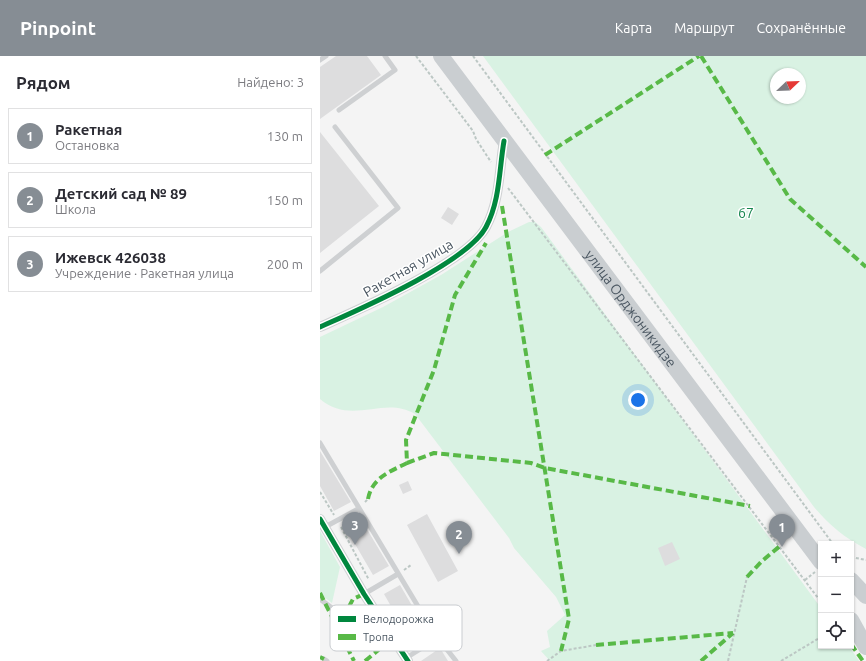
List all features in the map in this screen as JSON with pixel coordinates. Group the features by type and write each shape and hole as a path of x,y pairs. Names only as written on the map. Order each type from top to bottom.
{"main road":[{"name":"улица Орджоникидзе","path":"441,56 818,558"},
{"path":"854,579 866,581"},
{"path":"854,583 866,597"},
{"path":"854,595 866,597"},
{"path":"854,625 866,647"}],"street":[{"name":"Ракетная улица","path":"320,327 383,298 442,265 470,246 485,228 496,203 504,141"},
{"path":"323,523 371,605"},
{"path":"401,651 407,660"}],"lane":[{"path":"320,60 326,56"},
{"path":"339,110 395,70 385,56"},
{"path":"320,271 398,208 335,127"},
{"path":"320,443 358,509 417,605"},
{"path":"323,523 338,521 358,509"},
{"path":"364,594 398,574"},
{"path":"320,599 330,606"},
{"path":"407,660 420,651"},
{"path":"448,651 456,661"}],"path":[{"path":"416,56 473,131 476,139 499,173 818,598"},
{"path":"473,56 831,541"},
{"path":"320,492 338,521 373,588"},
{"path":"854,558 866,560"},
{"path":"805,580 818,570"},
{"path":"728,661 747,577"},
{"path":"781,661 818,639"},
{"path":"547,661 561,651 596,645"}],"green space":[{"name":"67","path":"483,56 866,56 866,549 838,531 814,507"},
{"path":"529,222 535,222 541,227 818,604 818,649 851,649 859,661 550,661 541,651 550,647 547,631 565,615 556,597 514,548 509,538 415,414 403,409 392,407 356,411 344,410 332,407 320,399 320,337 383,307 441,275 508,232"},
{"path":"320,531 340,567 332,603 320,594"}],"building":[{"path":"336,56 367,56 381,75 320,119 320,67"},
{"path":"320,132 379,206 320,253"},
{"path":"448,207 459,214 452,225 441,218"},
{"path":"320,451 351,502 334,511 320,486"},
{"path":"408,481 412,490 403,494 399,485"},
{"path":"427,514 458,571 438,582 407,525"},
{"path":"359,516 389,566 373,575 344,525"},
{"path":"672,542 680,559 665,566 658,548"},
{"path":"400,585 412,605 390,605 384,594"},
{"path":"436,651 442,651 448,661 421,661"}],"marked path":[{"path":"545,155 699,56"},
{"path":"701,56 790,199 866,267"},
{"path":"502,206 569,619 561,651"},
{"path":"368,499 373,486 382,476 407,463 406,440 434,370 455,295 486,243"},
{"path":"407,463 434,453 531,463 545,468 750,506"},
{"path":"747,577 762,561 780,546"},
{"path":"320,593 330,613"},
{"path":"350,605 353,599 364,594"},
{"path":"596,645 733,633"},
{"path":"701,661 733,633"},
{"path":"854,648 863,661"},
{"path":"349,651 354,661"},
{"path":"365,661 377,651"},
{"path":"320,657 324,659"}],"cycle path":[{"path":"320,327 410,284 435,270 475,241 486,227 494,207 497,196 504,141"},
{"path":"320,519 371,605"},
{"path":"401,651 408,661"}],"place":[{"name":"Ижевск 426038","path":"355,545"},
{"name":"Ракетная","path":"782,547"},
{"name":"Детский сад № 89","path":"459,554"}]}
